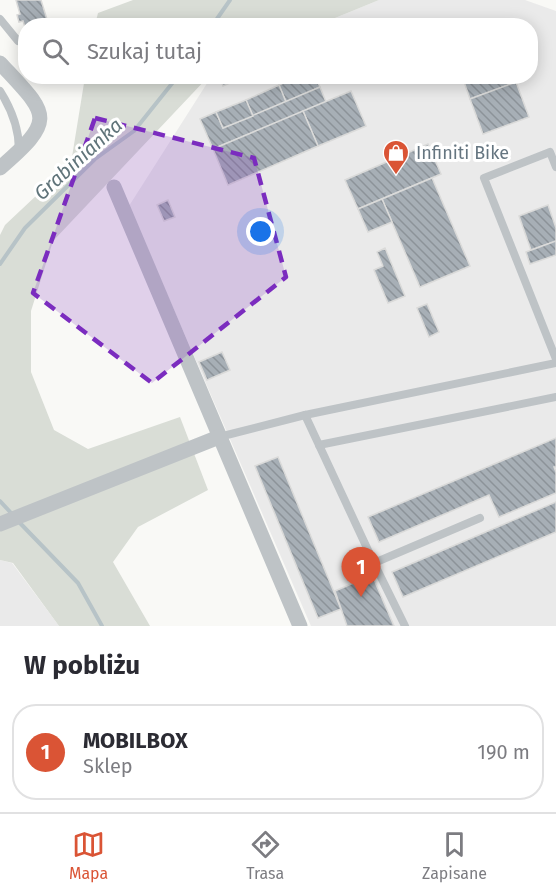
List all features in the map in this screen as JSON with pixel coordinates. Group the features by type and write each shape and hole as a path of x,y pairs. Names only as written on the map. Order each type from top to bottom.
{"street":[{"path":"0,63 18,83"},
{"path":"0,168 20,151 36,133 41,123 40,112 35,101 19,84"},
{"path":"114,187 300,626"},
{"path":"0,524 219,437"}],"lane":[{"path":"0,19 18,41"},
{"path":"0,92 9,105 19,133 20,151"},
{"path":"219,437 556,361 484,178 550,152 556,166"},
{"path":"319,445 556,397"},
{"path":"305,416 405,626"},
{"path":"374,563 480,518"}],"highlighted area":[{"path":"95,118 254,158 286,277 152,383 33,293"}],"shaded area":[{"path":"133,0 379,0 335,18 97,18 98,13"},
{"path":"379,0 525,0 556,11 556,626 311,626 129,206 207,84 538,84 538,18 335,18"},
{"path":"84,84 201,84 53,241 31,311 31,372 54,430 88,449 180,417 208,490 138,527 113,562 150,626 59,626 13,563 0,560 0,235 5,225 71,163"},
{"path":"0,560 12,563 59,626 0,626"}],"building":[{"path":"16,0 41,0 47,18 18,18 17,15 20,14"},
{"path":"319,84 320,87 286,102 279,85"},
{"path":"465,84 511,84 470,99"},
{"path":"511,84 517,84 529,117 483,134 470,99"},
{"path":"279,85 286,102 253,116 246,100"},
{"path":"320,87 326,102 213,149 200,119 216,112 223,128"},
{"path":"351,91 366,126 318,146 303,111"},
{"path":"246,100 253,116 223,128 216,112"},
{"path":"303,111 318,146 228,185 213,149"},
{"name":"Infiniti Bike","path":"428,144 441,174 358,209 345,180"},
{"path":"432,178 470,266 420,287 382,199"},
{"path":"382,199 392,222 368,232 358,209"},
{"path":"168,200 175,217 164,221 157,205"},
{"path":"548,205 556,228 556,241 531,250 519,216"},
{"path":"556,241 556,255 530,264 526,252"},
{"path":"385,248 405,296 388,303 374,270 383,266 377,252"},
{"path":"427,304 439,332 429,337 417,308"},
{"path":"222,352 230,370 207,380 199,362"},
{"path":"556,438 556,467 554,467 556,493 499,517 489,495 379,542 368,517"},
{"path":"278,457 341,609 318,618 255,466"},
{"path":"556,502 556,532 403,597 392,572"},
{"path":"372,575 394,626 347,626 335,591"}],"waterway":[{"name":"Grabinianka","path":"218,18 230,0"},
{"name":"Grabinianka","path":"0,264 25,228 95,159 134,131 172,84"},
{"name":"Grabinianka","path":"0,501 12,514"},
{"name":"Grabinianka","path":"19,522 78,583 102,626"}],"place":[{"name":"Infiniti Bike","path":"396,176"},
{"name":"MOBILBOX","path":"361,597"}]}
